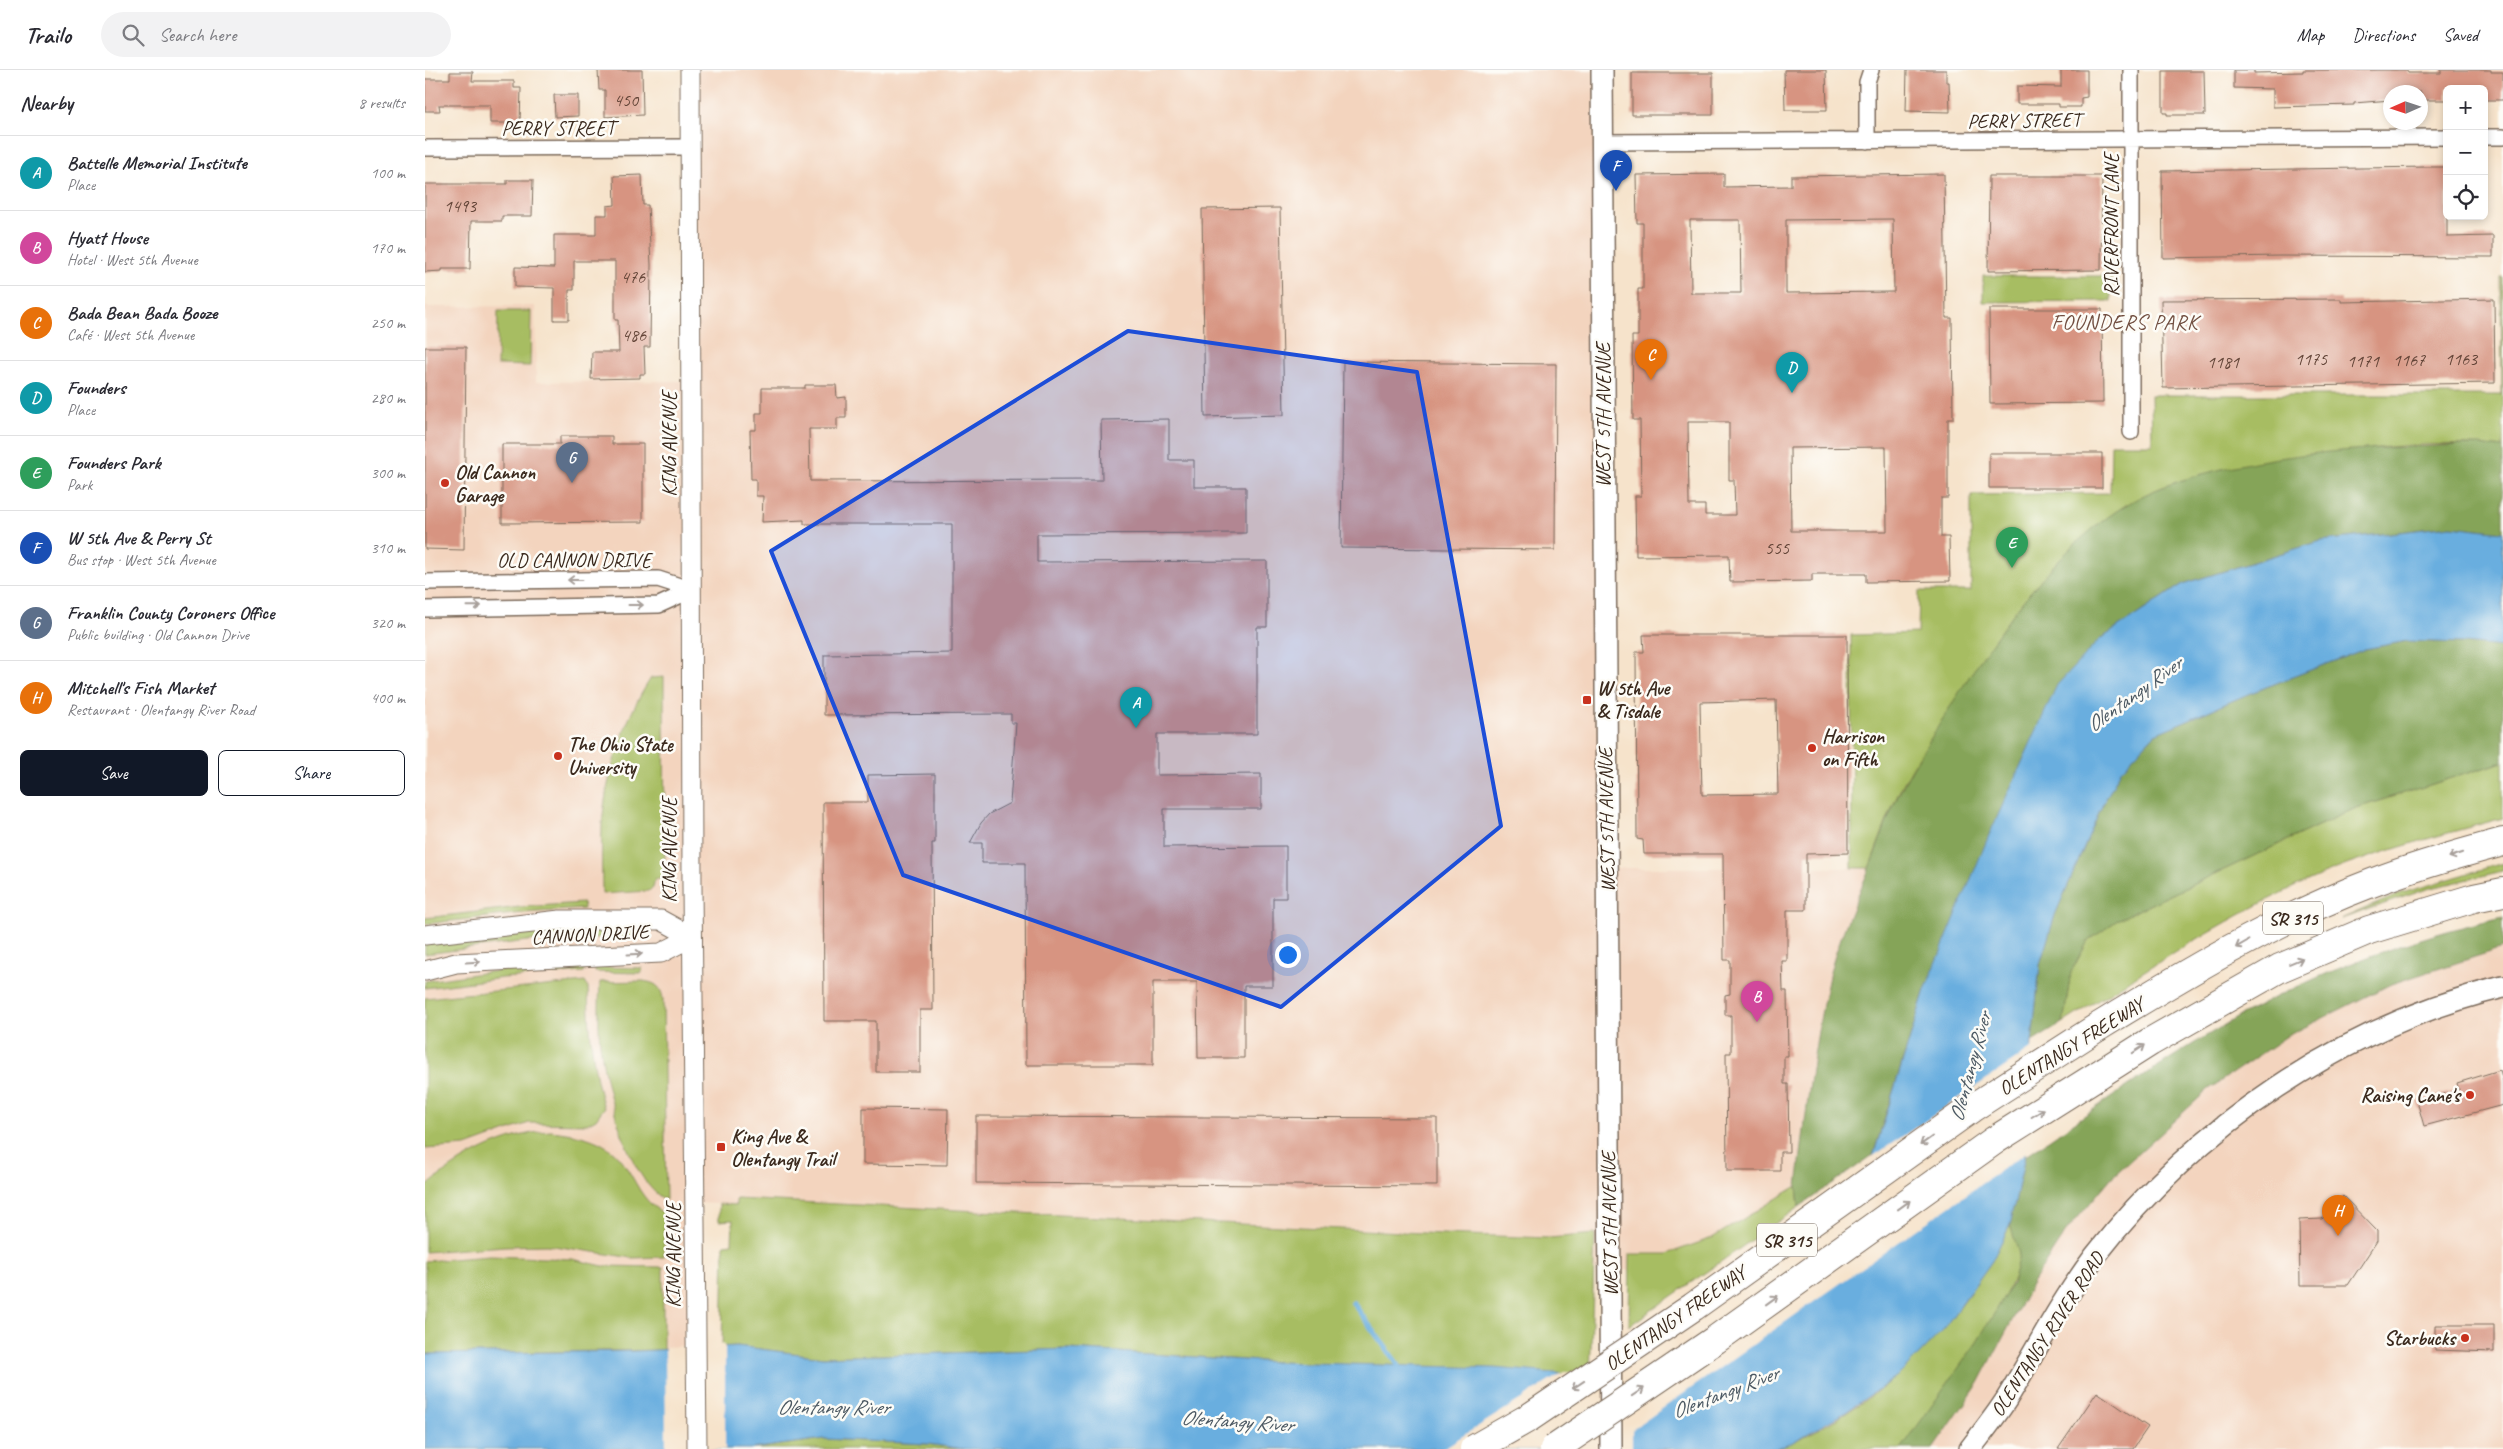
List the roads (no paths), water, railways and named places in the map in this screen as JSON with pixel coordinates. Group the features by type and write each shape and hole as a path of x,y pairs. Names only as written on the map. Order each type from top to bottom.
{"highway":[{"name":"OLENTANGY FREEWAY","path":"1474,1449 1530,1417 1693,1307 1973,1108 2098,1027 2262,932 2314,907 2369,884 2503,842"},
{"name":"OLENTANGY FREEWAY","path":"1554,1449 1715,1340 1995,1140 2150,1042 2280,968 2369,930 2474,898 2503,892"}],"main road":[{"name":"WEST 5TH AVENUE","path":"1602,70 1611,1449"},
{"name":"OLENTANGY RIVER ROAD","path":"1970,1449 2005,1402 2053,1318 2095,1257 2156,1186 2184,1160 2236,1117 2317,1062 2395,1022 2454,1000 2503,987"}],"street":[{"name":"KING AVENUE","path":"690,70 692,936 697,1449"},
{"name":"RIVERFRONT LANE","path":"2131,70 2131,432"},
{"path":"1867,74 1867,141"},
{"name":"PERRY STREET","path":"1601,142 2443,137"},
{"path":"2488,137 2503,137"},
{"name":"PERRY STREET","path":"425,148 691,147"},
{"name":"OLD CANNON DRIVE","path":"425,582 658,579 691,590"},
{"path":"425,609 659,605 691,590"},
{"name":"CANNON DRIVE","path":"425,935 560,920 661,920 692,936"},
{"name":"CANNON DRIVE","path":"425,971 457,963 661,953 692,936"}],"water":[{"name":"Olentangy River","path":"2451,526 2503,532 2503,647 2465,643 2407,641 2365,649 2248,694 2155,734 2121,770 2102,806 2055,915 2040,964 2032,1042 2025,1156 2010,1225 1992,1261 1942,1331 1900,1374 1846,1412 1791,1443 1775,1449 964,1449 927,1444 824,1439 751,1449 425,1449 425,1354 635,1351 737,1346 823,1357 1069,1349 1276,1362 1494,1368 1590,1376 1641,1372 1708,1345 1846,1243 1925,990 1989,835 2057,685 2099,640 2183,584 2321,541"}],"waterway":[{"path":"1353,1303 1399,1366"}],"place":[{"name":"W 5th Ave & Perry St","path":"1616,191"},
{"name":"Bada Bean Bada Booze","path":"1651,380"},
{"name":"Founders","path":"1792,393"},
{"name":"Old Cannon Garage","path":"445,483"},
{"name":"Franklin County Coroners Office","path":"572,483"},
{"name":"Founders Park","path":"2012,568"},
{"name":"W 5th Ave & Tisdale","path":"1587,700"},
{"name":"Battelle Memorial Institute","path":"1136,728"},
{"name":"Harrison on Fifth","path":"1812,748"},
{"name":"The Ohio State University","path":"558,756"},
{"name":"Hyatt House","path":"1757,1022"},
{"name":"Raising Cane's","path":"2470,1095"},
{"name":"King Ave & Olentangy Trail","path":"721,1147"},
{"name":"Mitchell's Fish Market","path":"2338,1236"},
{"name":"Starbucks","path":"2465,1338"}],"district":[{"name":"FOUNDERS PARK","path":"2125,322"}]}
